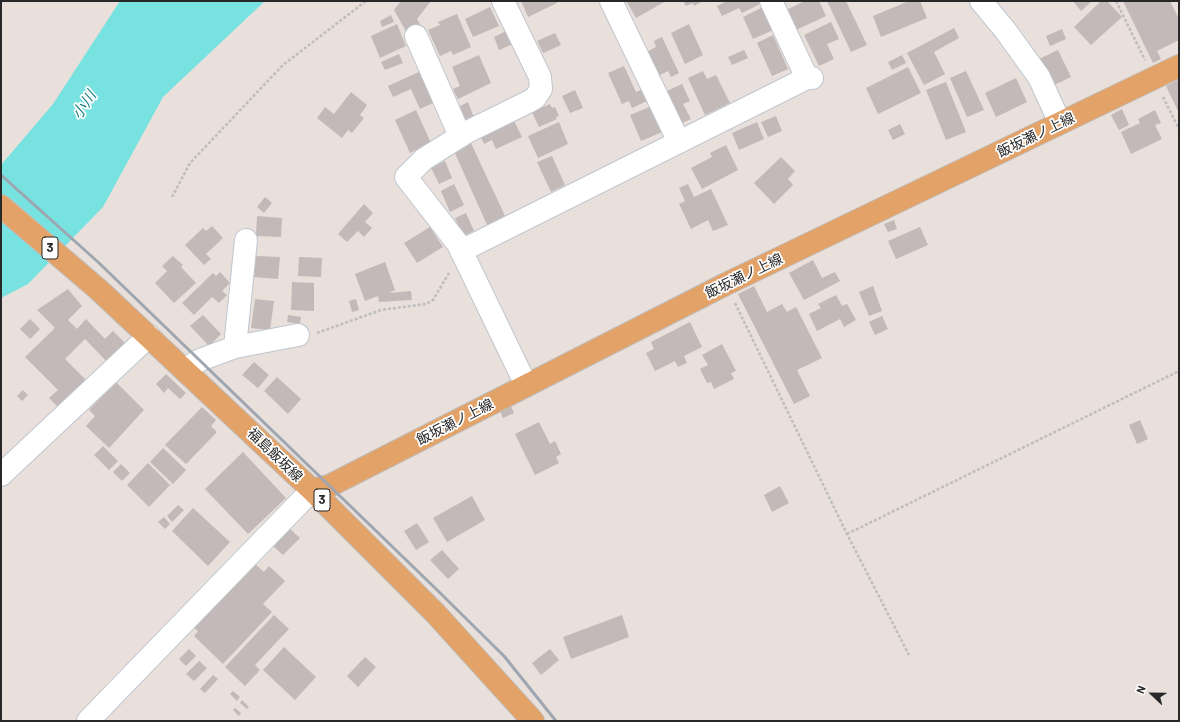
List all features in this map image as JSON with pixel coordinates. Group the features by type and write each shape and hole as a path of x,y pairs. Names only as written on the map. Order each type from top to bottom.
{"main road":[{"name":"飯坂瀬ノ上線","path":"312,490 329,486 726,284 1179,66"},
{"name":"福島飯坂線","path":"1,206 99,290 185,369 312,490 436,614 533,721"}],"street":[{"path":"503,1 540,76 541,90 535,98 460,136 424,159 406,177 462,253 526,385"},
{"path":"611,1 679,142"},
{"path":"462,253 679,142 809,78 771,1"},
{"path":"981,1 1005,30 1038,77 1060,123"},
{"path":"416,36 460,136"},
{"path":"235,348 246,240"},
{"path":"185,369 200,360 235,348 298,335"},
{"path":"1,475 149,336"},
{"path":"95,719 312,490"}],"path":[{"path":"172,197 190,163 283,65 366,1"},
{"path":"1116,1 1179,129"},
{"path":"298,335 307,336 382,310 426,304 433,300 462,253"},
{"path":"726,284 847,534 909,655"},
{"path":"847,534 1179,371"}],"water":[{"name":"小川","path":"120,1 265,1 163,97 103,207 28,284 1,298 1,165 53,104"}],"building":[{"path":"401,1 431,1 417,19 421,26 408,35 394,10"},
{"path":"521,1 556,1 557,3 528,17"},
{"path":"666,1 636,18 627,2"},
{"path":"683,1 703,1 694,6 693,3 686,6"},
{"path":"727,1 759,1 760,4 742,13 739,8 722,16 717,6"},
{"path":"805,1 819,1 826,16 796,30 786,10"},
{"path":"827,1 846,1 867,45 851,52"},
{"path":"909,1 920,1 927,18 881,37 873,16"},
{"path":"1073,1 1092,1 1081,11"},
{"path":"1101,1 1107,1 1122,17 1091,45 1074,27"},
{"path":"1123,1 1170,1 1179,19 1179,40 1157,51 1161,59 1153,63"},
{"path":"490,7 499,26 473,37 465,19"},
{"path":"763,7 773,30 753,39 743,17"},
{"path":"457,14 471,47 453,55 451,51 440,56 428,30 440,25 438,22"},
{"path":"391,15 394,22 382,27 380,21"},
{"path":"831,22 839,39 827,44 834,59 819,66 804,35"},
{"path":"397,24 406,46 380,58 371,36"},
{"path":"689,24 703,55 685,64 671,33"},
{"path":"954,28 959,38 934,52 945,74 924,85 907,53"},
{"path":"1062,29 1066,39 1050,46 1046,36"},
{"path":"508,30 513,44 499,50 494,37"},
{"path":"555,33 561,45 543,53 537,41"},
{"path":"773,35 788,69 772,76 757,43"},
{"path":"662,37 679,73 671,77 668,71 658,76 646,52 656,47 654,41"},
{"path":"744,50 748,58 732,65 728,57"},
{"path":"1058,50 1071,77 1052,86 1039,59"},
{"path":"399,54 403,63 385,70 381,62"},
{"path":"479,55 491,83 458,99 453,89 460,86 452,67"},
{"path":"902,55 906,63 892,70 888,62"},
{"path":"624,66 636,92 643,89 649,100 632,108 629,101 622,104 608,73"},
{"path":"908,67 921,93 878,114 866,88"},
{"path":"421,71 435,102 420,109 411,89 393,97 388,86"},
{"path":"703,71 707,79 716,75 730,103 705,115 688,78"},
{"path":"966,71 984,110 967,117 950,78"},
{"path":"1016,78 1027,102 996,117 985,93"},
{"path":"1178,80 1179,82 1179,113 1166,86"},
{"path":"946,82 966,132 946,140 926,90"},
{"path":"682,84 690,101 683,104 691,119 680,124 665,92"},
{"path":"575,90 583,108 570,113 562,96"},
{"path":"351,92 367,105 360,115 364,118 352,133 348,130 342,138 317,118 325,107 334,114"},
{"path":"468,102 475,120 466,124 458,107"},
{"path":"550,104 552,108 555,107 559,116 556,117 557,119 539,127 532,112"},
{"path":"652,106 662,132 641,141 630,115"},
{"path":"1122,109 1129,125 1119,130 1111,115"},
{"path":"416,110 431,143 410,153 395,120"},
{"path":"1155,110 1161,123 1155,125 1162,139 1131,154 1121,132 1140,123 1138,119"},
{"path":"776,116 782,131 768,137 761,122"},
{"path":"514,121 522,137 496,149 492,140 484,144 481,137"},
{"path":"559,122 568,144 538,158 528,136"},
{"path":"757,122 764,139 739,150 732,133"},
{"path":"900,124 905,134 893,140 888,130"},
{"path":"471,143 505,216 487,225 454,151"},
{"path":"726,145 738,170 702,189 691,168 712,157 710,153"},
{"path":"552,156 565,185 551,192 537,162"},
{"path":"781,157 795,171 788,179 793,185 774,204 754,183"},
{"path":"445,161 452,178 439,184 431,168"},
{"path":"454,184 464,205 450,212 441,191"},
{"path":"688,184 694,197 711,189 728,225 713,231 708,220 691,229 679,204 685,201 679,188"},
{"path":"265,197 272,203 264,213 257,207"},
{"path":"364,204 373,213 365,222 372,228 364,237 358,231 347,242 338,234"},
{"path":"466,213 474,231 463,236 455,218"},
{"path":"257,216 282,218 281,237 256,236"},
{"path":"894,220 897,229 888,232 884,224"},
{"path":"212,226 223,238 206,254 211,259 204,265 185,245 203,228 206,231"},
{"path":"430,227 443,247 417,263 404,243"},
{"path":"920,227 928,245 896,259 888,241"},
{"path":"173,256 183,265 181,267 196,283 174,303 155,283 167,271 162,266"},
{"path":"256,256 280,257 278,279 254,277"},
{"path":"299,257 322,258 321,277 298,276"},
{"path":"813,260 822,278 835,272 840,281 804,300 789,273"},
{"path":"385,262 395,290 389,293 411,291 412,300 379,302 378,296 365,301 355,274"},
{"path":"220,272 230,283 222,291 227,295 219,303 212,297 194,315 182,303 213,273 216,276"},
{"path":"292,282 314,283 314,311 291,310"},
{"path":"754,286 767,312 782,304 787,312 796,307 822,358 797,370 810,396 794,404 738,294"},
{"path":"873,286 882,311 869,316 859,292"},
{"path":"68,289 82,306 68,320 77,329 86,319 105,339 113,331 129,347 110,365 85,339 65,359 87,381 59,408 49,398 58,390 25,357 55,328 37,310"},
{"path":"836,295 842,306 847,304 856,320 844,327 840,319 817,331 809,314 821,308 818,304"},
{"path":"255,299 274,301 270,330 251,328"},
{"path":"356,299 359,310 352,312 349,301"},
{"path":"203,315 221,334 209,346 190,326"},
{"path":"288,315 301,317 300,324 287,322"},
{"path":"882,316 888,329 875,335 869,322"},
{"path":"30,319 40,329 30,339 20,329"},
{"path":"690,322 702,347 684,356 687,363 678,367 675,361 655,371 646,353 654,349 651,342"},
{"path":"722,344 736,371 731,373 734,379 714,389 711,382 707,383 700,369 708,365 702,355"},
{"path":"254,362 269,375 258,388 242,375"},
{"path":"166,374 186,393 180,399 168,388 164,393 156,384"},
{"path":"277,377 301,399 288,414 264,391"},
{"path":"116,382 144,410 109,448 86,426 95,416 89,410"},
{"path":"23,390 28,395 22,401 17,396"},
{"path":"511,406 514,413 503,418 500,411"},
{"path":"202,407 216,420 211,426 217,432 186,464 165,445"},
{"path":"1140,420 1148,439 1137,444 1129,425"},
{"path":"539,422 550,444 555,441 561,454 556,457 559,463 535,475 515,434"},
{"path":"103,446 118,461 109,470 94,455"},
{"path":"163,448 186,470 173,484 150,462"},
{"path":"243,452 286,498 248,534 205,489"},
{"path":"148,463 170,485 149,507 127,485"},
{"path":"121,464 130,473 122,481 113,472"},
{"path":"780,486 789,503 772,512 764,495"},
{"path":"472,496 485,520 447,542 433,518"},
{"path":"178,505 184,510 172,522 167,516"},
{"path":"193,508 230,542 208,566 172,531"},
{"path":"164,517 170,524 165,529 158,522"},
{"path":"417,523 429,542 416,550 404,531"},
{"path":"288,527 300,538 283,555 272,545"},
{"path":"442,550 459,569 448,579 430,560"},
{"path":"254,563 264,572 269,566 285,581 263,604 272,612 223,664 194,636 198,631 193,627"},
{"path":"274,615 289,629 255,665 260,670 245,686 225,667"},
{"path":"622,615 629,637 571,659 563,637"},
{"path":"284,647 316,677 295,700 263,670"},
{"path":"189,649 196,656 186,666 179,659"},
{"path":"550,649 559,660 541,675 532,663"},
{"path":"365,657 376,667 358,687 347,676"},
{"path":"199,661 207,668 194,681 186,674"},
{"path":"213,675 218,679 205,693 200,689"},
{"path":"233,691 240,697 237,701 230,694"},
{"path":"242,700 249,707 247,709 240,703"},
{"path":"235,708 241,713 239,716 233,710"}],"railway":[{"path":"1,175 98,262 433,586 504,656 556,721"}]}
